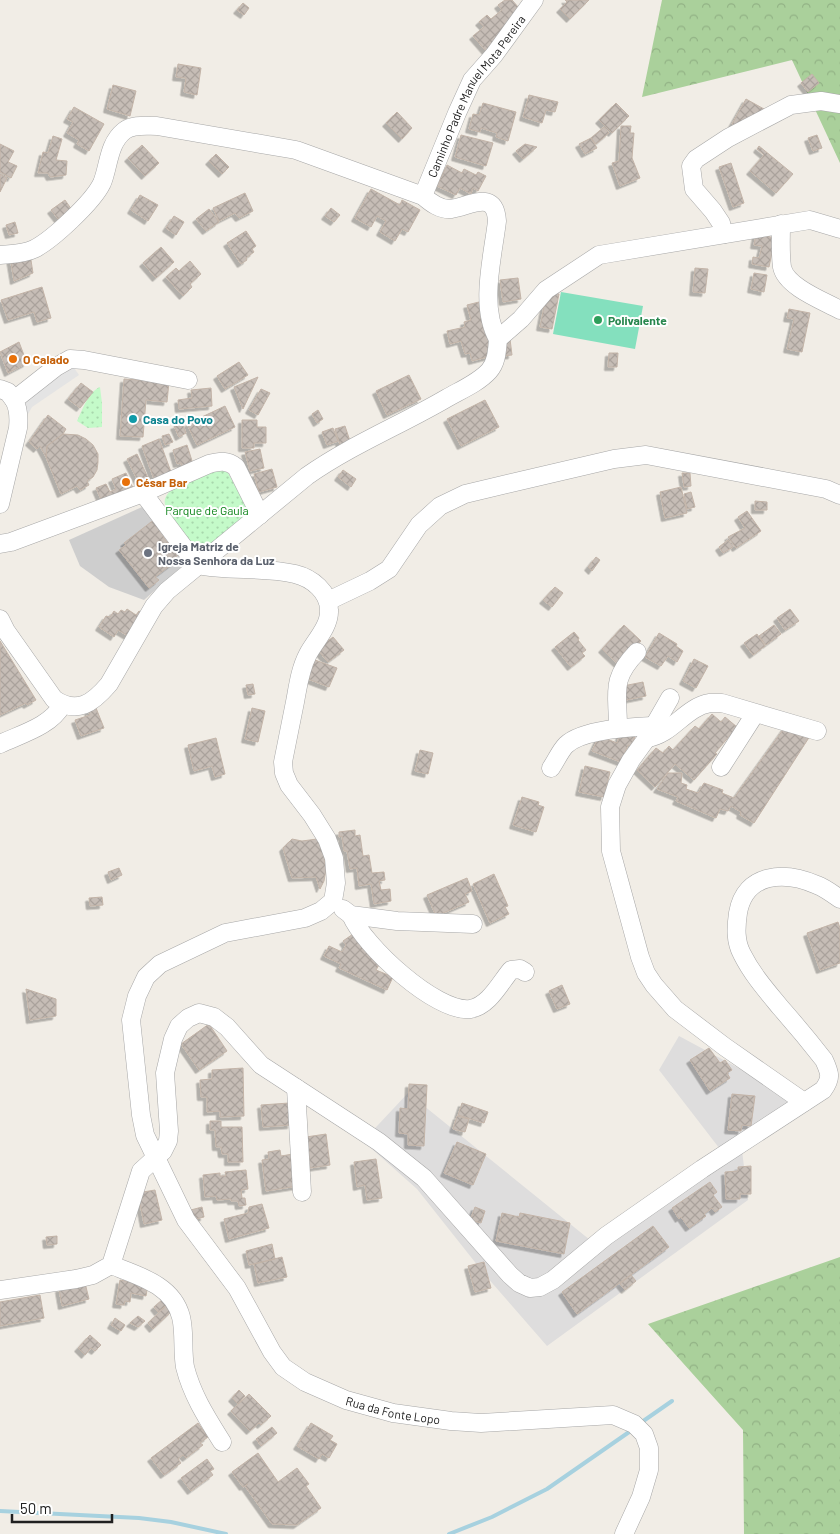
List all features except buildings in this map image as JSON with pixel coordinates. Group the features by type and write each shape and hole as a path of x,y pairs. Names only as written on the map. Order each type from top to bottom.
{"street":[{"name":"Caminho Padre Manuel Mota Pereira","path":"423,196 472,80 494,55 534,0"},
{"path":"724,234 720,222 713,211 694,189 690,166 696,159 728,138 792,106 821,101 840,104"},
{"path":"0,255 32,250 50,239 90,200 98,189 102,183 114,143 125,131 138,126 157,126 296,150 423,196 438,207 450,209 480,201 488,203 497,212 488,298 490,313 498,339 496,361 490,370 482,378 433,406 327,461 197,565 167,591 154,606 109,684 100,696 86,704 73,707 62,705 54,698 6,631 0,619"},
{"path":"498,339 522,319 546,290 599,255 810,220 840,229"},
{"path":"780,224 782,268 788,279 798,287 840,310"},
{"path":"14,400 56,367 70,359 188,380"},
{"path":"0,389 8,392 14,400 18,406 19,416 18,428 0,504"},
{"path":"328,601 370,582 389,569 419,526 440,506 465,494 614,459 646,455 826,489 840,495"},
{"path":"0,544 11,542 143,493 220,461 229,462 236,467 260,515"},
{"path":"143,493 197,565 209,568 271,569 298,574 313,581 328,601 328,619 301,672 283,762 284,773 289,786 312,815 327,839 334,858 336,883 333,901 350,915 355,926 382,957 438,1001 452,1007 471,1009 483,1002 498,988 511,970 520,969 525,972"},
{"path":"618,728 616,688 625,664 637,652"},
{"path":"670,698 617,785 610,807 612,851 640,958 646,973 654,985 675,1009 725,1047 804,1102"},
{"path":"551,768 566,745 574,740 618,728 650,732 655,737 666,732 686,715 709,703 722,703 817,731"},
{"path":"0,744 43,724 58,712 62,705"},
{"path":"721,766 755,714"},
{"path":"0,1290 76,1279 93,1275 111,1265 141,1171 163,1151 168,1141 165,1073 173,1039 179,1026 188,1018 199,1014 214,1017 227,1027 261,1065 379,1142 424,1178 510,1275 519,1283 530,1288 540,1287 553,1280 606,1236 702,1169 823,1090 829,1081 829,1071 824,1060 754,974 741,952 735,929 739,906 745,892 757,882 772,877 791,878 817,885 840,899"},
{"name":"Rua da Fonte Lopo","path":"333,901 321,911 305,918 225,933 160,964 146,977 137,996 131,1020 141,1115 145,1135 155,1158 186,1220 237,1288 272,1352 283,1366 305,1382 346,1400 393,1413 451,1421 481,1423 613,1415 634,1424 644,1434 649,1448 649,1470 624,1534"},
{"path":"350,915 397,921 473,924"},
{"path":"296,1088 302,1192"},
{"path":"111,1265 144,1278 165,1290 174,1302 181,1318 185,1366 194,1394 222,1442"}],"shaded area":[{"path":"72,365 79,375 32,407 28,414 23,407 27,399"},
{"path":"142,507 146,508 189,560 144,600 109,587 80,566 69,540"},
{"path":"679,1036 805,1104 741,1142 748,1200 547,1346 486,1276 417,1189 363,1141 408,1093 595,1244 723,1153 659,1070"}],"green space":[{"path":"662,0 840,0 840,163 792,60 642,97"},
{"name":"Polivalente","path":"561,292 643,306 635,349 553,334"},
{"path":"100,387 102,427 88,428 77,421 89,397"},
{"name":"Parque de Gaula","path":"222,469 227,471 249,514 202,552 172,520 165,505 165,499 178,486"},
{"path":"840,1257 840,1534 744,1534 743,1430 648,1324"}],"waterway":[{"path":"639,1424 672,1401"},
{"path":"449,1534 492,1517 547,1489 632,1430"},
{"path":"0,1511 139,1518 171,1522 226,1534"}],"place":[{"name":"Polivalente","path":"598,320"},
{"name":"O Calado","path":"13,359"},
{"name":"Casa do Povo","path":"133,419"},
{"name":"César Bar","path":"126,482"},
{"name":"Igreja Matriz de Nossa Senhora da Luz","path":"148,553"}]}
